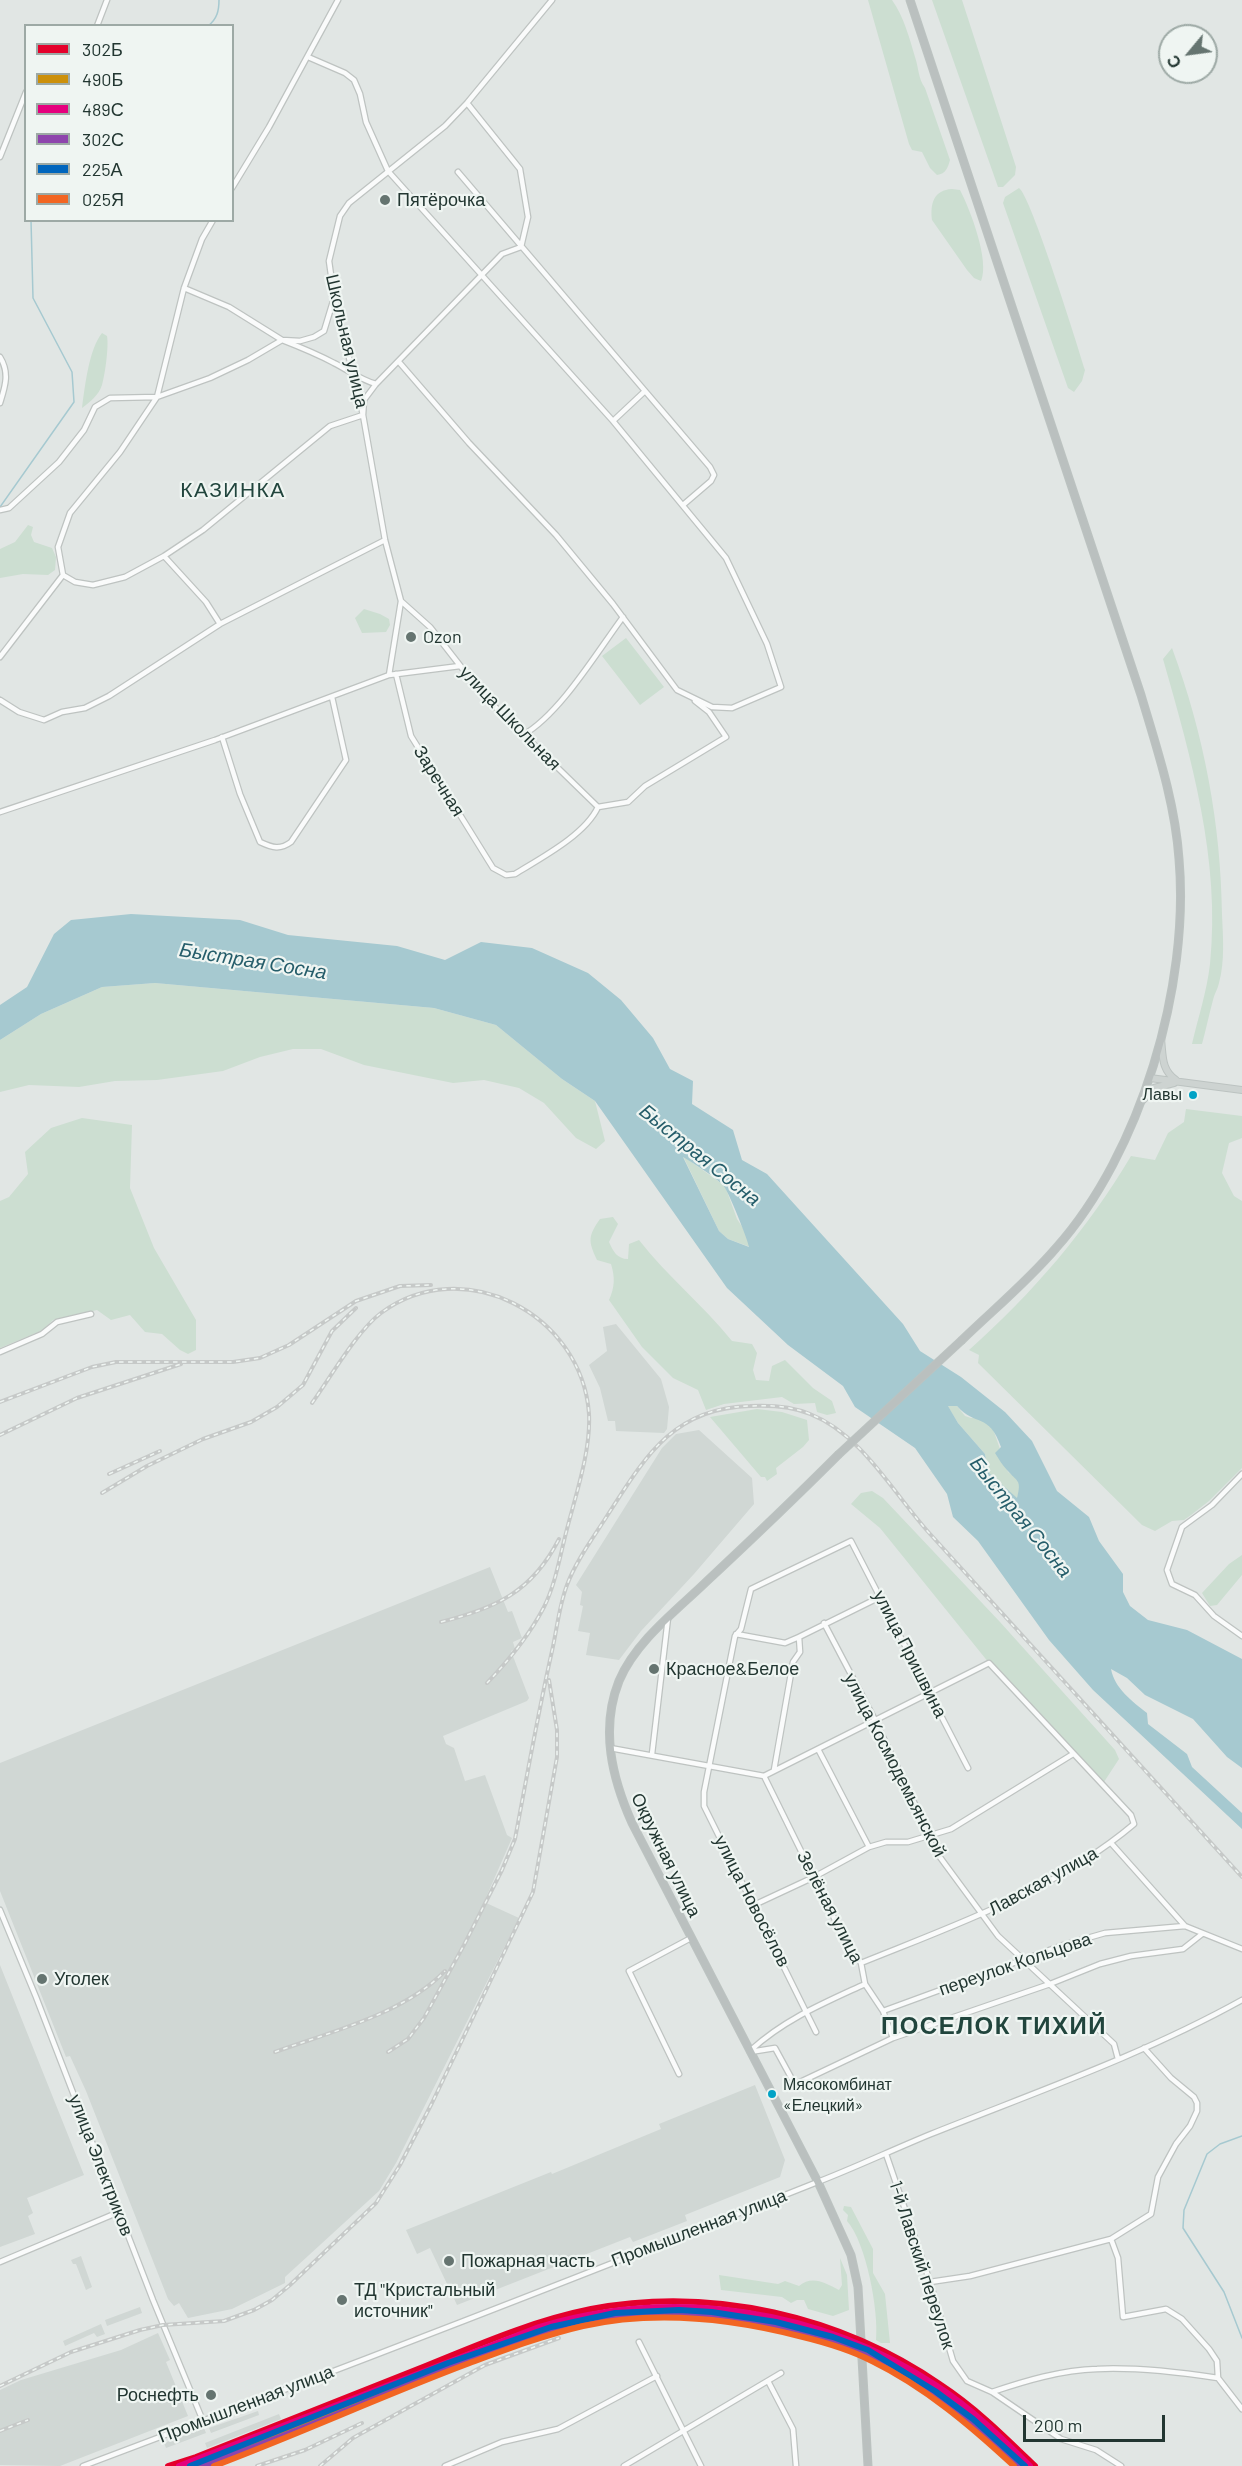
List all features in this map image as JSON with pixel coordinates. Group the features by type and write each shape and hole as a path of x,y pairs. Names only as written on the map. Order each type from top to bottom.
{"highway":[{"name":"Окружная улица","path":"868,2466 861,2373 858,2287 851,2255 818,2182 621,1799 611,1764 611,1713 619,1682 636,1653 669,1618 1056,1249 1083,1214 1106,1181 1150,1078 1174,979 1181,909 1177,837 1166,777 1106,586 910,0"}],"main road":[{"path":"1161,1034 1165,1068 1170,1076 1179,1082"},
{"path":"1150,1078 1242,1090"},
{"path":"1142,1101 1155,1089 1179,1082"}],"street":[{"path":"98,24 107,0"},
{"path":"234,185 308,57 338,0"},
{"name":"Школьная улица","path":"401,601 385,540 363,415 334,296 329,261 340,216 349,203 445,126 467,103 552,0"},
{"path":"308,57 345,73 354,80 360,94 366,122 388,171 613,421 726,558 767,644 781,687 732,708 712,707 677,690 623,617 556,535 469,443 399,362"},
{"path":"0,158 24,97"},
{"path":"467,103 520,169 528,216 521,248"},
{"path":"458,172 714,475 711,481 683,505"},
{"path":"0,657 63,575 58,547 70,513 120,452 157,397 184,288 202,239 212,222"},
{"path":"63,575 75,582 93,585 125,577 164,556 203,530 330,426 363,415 364,400 376,384 502,254 521,248"},
{"path":"184,288 229,307 282,340 353,372 363,381 376,384"},
{"path":"0,510 9,508 58,462 84,430 95,407 110,398 157,397 210,378 248,360 282,340 300,341 314,337 324,331 334,296"},
{"path":"0,357 5,365 7,381 0,403"},
{"path":"613,421 645,391"},
{"path":"0,700 19,712 44,720 62,712 85,708 110,696 220,624 385,540"},
{"path":"164,556 206,602 220,624"},
{"path":"389,675 401,601"},
{"name":"улица Школьная","path":"401,601 430,627 483,695 598,807"},
{"path":"524,735 534,729 556,706 623,617"},
{"path":"0,812 222,737 389,675 460,666"},
{"name":"Заречная","path":"396,674 411,736 493,868 506,875 515,874 581,828 598,807"},
{"path":"598,807 628,802 645,786 726,737 709,712 684,693"},
{"path":"222,737 240,794 260,842 272,848 283,848 291,842 346,760 333,697"},
{"path":"0,1352 42,1334 57,1322 91,1314"},
{"path":"1242,1474 1212,1505 1182,1527 1167,1570 1172,1584 1195,1596 1214,1616 1242,1636"},
{"name":"улица Пришвина","path":"851,1541 968,1768"},
{"name":"улица Новосёлов","path":"816,2032 704,1806 704,1792 736,1634 741,1629 751,1589 851,1541"},
{"path":"736,1634 785,1643 880,1597"},
{"path":"652,1754 669,1618"},
{"name":"улица Космодемьянской","path":"824,1623 875,1720 930,1836 931,1845 998,1936 1114,2044 1118,2059"},
{"path":"774,1770 793,1662 801,1652 799,1636"},
{"path":"610,1748 764,1776 989,1664 1073,1754 951,1829 908,1842 886,1842 868,1847 814,1877 754,1905"},
{"path":"818,1749 868,1847"},
{"name":"Лавская улица","path":"861,1963 1013,1901 1111,1843 1134,1824 1131,1815 1073,1754"},
{"name":"Зелёная улица","path":"764,1776 841,1932 861,1963 865,1984 883,2011 893,2038"},
{"path":"1111,1843 1185,1926 1242,1949"},
{"name":"улица Электриков","path":"0,1910 36,1996 202,2421"},
{"name":"переулок Кольцова","path":"883,2011 1064,1945 1105,1933 1185,1926"},
{"path":"750,2052 775,2048 793,2081 798,2083 893,2038 1050,1984 1100,1964 1131,1956 1183,1949 1202,1934"},
{"path":"679,2074 629,1971 691,1938"},
{"path":"750,2052 775,2029 865,1984"},
{"name":"Промышленная улица","path":"82,2466 818,2182 1058,2086 1144,2048 1242,2000"},
{"path":"930,2282 970,2276 1111,2240 1150,2214 1154,2206 1154,2190 1158,2177 1176,2144 1190,2126 1197,2111 1197,2103 1194,2097 1171,2078 1144,2048"},
{"name":"1-й Лавский переулок","path":"886,2154 930,2282 953,2361 967,2380 992,2392 1061,2439 1096,2450 1121,2466"},
{"path":"0,2262 119,2212"},
{"path":"1111,2240 1118,2258 1123,2318 1166,2309 1182,2319 1209,2349 1217,2361 1218,2378 1242,2409"},
{"path":"639,2342 701,2466"},
{"path":"992,2392 1032,2379 1095,2369 1178,2372 1218,2378"},
{"path":"624,2466 781,2373"},
{"path":"445,2466 502,2442 558,2429 657,2376"},
{"path":"768,2381 793,2429 796,2466"}],"shaded area":[{"path":"616,1324 661,1379 669,1407 667,1429 664,1433 616,1431 615,1421 608,1421 600,1388 589,1365 607,1351 603,1327"},
{"path":"699,1430 752,1478 754,1504 641,1631 619,1660 586,1655 590,1633 578,1631 583,1606 580,1605 582,1592 576,1585 662,1448 676,1434"},
{"path":"490,1567 508,1612 512,1611 522,1638 513,1642 515,1649 511,1651 529,1698 527,1701 443,1736 446,1744 454,1748 465,1781 485,1775 507,1835 512,1838 484,1902 519,1918 396,2163 379,2191 285,2277 285,2283 232,2309 188,2318 179,2303 174,2306 168,2299 86,2091 70,2056 66,2057 0,1891 0,1763"},
{"path":"0,1965 84,2175 27,2198 33,2213 28,2216 35,2234 0,2247"},
{"path":"755,2085 785,2160 780,2177 685,2215 687,2221 633,2242 630,2237 457,2305 430,2248 417,2254 406,2230 661,2129 659,2124"},
{"path":"81,2256 92,2287 86,2290 76,2264 73,2264 71,2260"},
{"path":"140,2307 142,2313 107,2326 105,2320"},
{"path":"101,2324 105,2334 97,2337 94,2333 65,2346 63,2341"},
{"path":"158,2333 170,2360 166,2362 188,2416 60,2466 0,2465 0,2390 21,2380 121,2350"},
{"path":"258,2411 259,2415 211,2433 209,2428"},
{"path":"279,2414 281,2419 207,2448 205,2443"},
{"path":"204,2428 206,2433 166,2448 164,2443"}],"green space":[{"path":"868,0 892,0 903,20 921,81 950,160 943,173 937,175 930,168 922,152 912,150 909,144"},
{"path":"932,0 962,0 1016,167 1015,175 1003,187 998,187"},
{"path":"1019,188 1025,197 1043,243 1085,370 1082,381 1074,392 1068,388 1003,203 1005,197"},
{"path":"952,189 960,190 978,235 983,261 981,281 974,278 967,270 932,220 935,198 941,192"},
{"path":"102,333 107,336 107,346 101,389 82,408 91,358"},
{"path":"28,525 33,527 31,535 34,542 52,548 56,557 55,570 48,575 23,574 0,578 0,549 15,542"},
{"path":"364,609 389,619 390,625 386,632 362,633 355,618"},
{"path":"626,638 664,687 640,705 602,656"},
{"path":"1172,648 1202,746 1214,813 1221,881 1222,966 1202,1044 1192,1044 1210,964 1211,887 1207,848 1193,771 1163,659"},
{"path":"155,983 434,1008 496,1025 562,1079 595,1101 605,1141 596,1149 576,1138 544,1103 519,1088 484,1080 453,1083 364,1065 321,1049 293,1049 260,1057 223,1071 157,1080 115,1081 79,1087 29,1085 0,1092 0,1040 41,1014 102,987"},
{"path":"1186,1109 1242,1116 1242,1138 1229,1143 1222,1173 1234,1196 1242,1201 1242,1468 1209,1501 1191,1515 1184,1520 1172,1521 1155,1531 1142,1525 978,1363 979,1355 969,1350 1015,1306 1058,1259 1096,1210 1131,1156 1155,1160 1168,1133 1184,1122"},
{"path":"82,1118 132,1125 130,1188 154,1248 196,1320 196,1350 188,1354 162,1334 145,1332 130,1315 111,1320 97,1310 53,1320 43,1330 0,1348 0,1201 9,1197 28,1174 25,1152 51,1128"},
{"path":"683,1156 725,1186 737,1219 747,1234 750,1247 728,1239 719,1231"},
{"path":"613,1217 618,1224 609,1242 616,1254 628,1259 629,1244 639,1240 732,1341 752,1344 757,1353 753,1370 756,1380 769,1381 772,1366 785,1360 813,1388 832,1401 836,1413 827,1415 817,1412 815,1403 794,1404 782,1397 724,1404 706,1410 698,1390 673,1378 642,1347 609,1300 614,1282 611,1264 597,1260 592,1248 591,1234 600,1219"},
{"path":"947,1405 957,1406 965,1416 978,1418 992,1426 1008,1472 1017,1478 1020,1486 1017,1499 988,1472 985,1454 958,1423"},
{"path":"757,1409 782,1412 807,1420 809,1440 776,1468 777,1474 767,1481 765,1477 761,1477 710,1417"},
{"path":"872,1491 883,1498 1000,1622 1115,1750 1119,1759 1102,1785 989,1663 880,1528 851,1504 861,1493"},
{"path":"1242,1555 1242,1575 1217,1605 1210,1606 1202,1593 1229,1564"},
{"path":"844,2206 851,2207 873,2249 873,2273 885,2294 890,2343 881,2343 876,2340 870,2278 860,2244 847,2221 848,2215 843,2210"},
{"path":"840,2258 847,2275 849,2310 833,2316 808,2309 804,2300 791,2303 782,2297 721,2290 719,2275 778,2284 785,2281 799,2286 814,2281 839,2290 842,2285"}],"water":[{"name":"Быстрая Сосна","path":"131,914 240,920 288,935 397,946 445,960 481,942 532,948 588,973 621,1000 653,1038 670,1069 693,1081 692,1104 733,1130 742,1160 767,1174 903,1324 920,1351 961,1377 1005,1412 1032,1441 1057,1491 1089,1517 1099,1541 1123,1574 1123,1592 1130,1606 1148,1620 1187,1630 1242,1659 1242,1768 1227,1757 1193,1719 1145,1695 1127,1678 1111,1669 1120,1689 1147,1713 1148,1724 1187,1754 1192,1767 1242,1813 1242,1829 1093,1690 1049,1640 978,1541 953,1517 947,1494 915,1448 855,1407 843,1386 788,1345 727,1288 595,1101 562,1079 496,1025 434,1008 155,983 102,987 41,1014 0,1040 0,1005 27,987 54,934 71,920","holes":["683,1157 723,1185 738,1215 749,1247 728,1239 719,1231","948,1406 957,1406 992,1429 1001,1447 995,1453 1019,1484 1017,1498 988,1472 985,1454 958,1423"]}],"waterway":[{"path":"210,24 217,14 219,0"},
{"path":"0,507 74,402 72,372 33,298 31,222"},
{"path":"1242,2136 1220,2144 1207,2154 1184,2210 1183,2228 1224,2292 1242,2338"}],"railway":[{"path":"0,1402 92,1367 116,1362 233,1362 260,1358 289,1345 356,1301 400,1286 431,1285"},
{"path":"312,1403 353,1343 372,1321 381,1313 413,1296 447,1289 481,1292 513,1303 542,1322 565,1347 581,1378 589,1414 588,1442 582,1472 548,1598 525,1638 487,1683"},
{"path":"102,1493 147,1466 203,1439 251,1422 277,1407 303,1385 332,1331 356,1308"},
{"path":"0,1435 77,1398 181,1364"},
{"path":"388,2052 408,2039 424,2018 464,1945 515,1839 560,1609 575,1567 621,1494 649,1456 681,1426 723,1409 750,1406 795,1409 829,1424 846,1436 876,1467 931,1535 1242,1877"},
{"path":"109,1474 160,1451"},
{"path":"441,1622 479,1611 510,1595 537,1572 559,1539"},
{"path":"0,2386 71,2352 140,2330 163,2325 224,2321 254,2310 272,2300 290,2285 376,2203 400,2165 432,2103 533,1892 557,1757 557,1730 549,1680"},
{"path":"275,2052 388,2010 409,1999 445,1971"},
{"path":"320,2466 353,2438 485,2365 559,2338"},
{"path":"0,2431 28,2420"},
{"path":"257,2466 305,2450 362,2423"}],"transit line":[{"name":"302Б","path":"168,2466 525,2327 591,2309 637,2303 683,2301 774,2312 861,2341 902,2361 954,2394 990,2423 1035,2466"},
{"name":"489С","path":"179,2466 539,2327 590,2315 641,2308 693,2308 744,2312 795,2323 844,2338 892,2359 937,2386 974,2413 1030,2466"},
{"name":"490Б","path":"193,2466 532,2333 570,2322 617,2313 665,2309 714,2310 762,2317 809,2329 854,2346 897,2367 938,2392 961,2409 1024,2466"},
{"name":"225А","path":"190,2466 448,2363 551,2327 615,2313 679,2310 712,2312 776,2322 833,2337 868,2350 935,2391 973,2419 1025,2466"},
{"name":"302С","path":"202,2466 287,2435 520,2341 602,2320 651,2315 700,2315 749,2320 798,2331 845,2347 890,2367 945,2401 1019,2466"},
{"name":"025Я","path":"214,2466 435,2376 539,2338 610,2321 665,2317 719,2321 773,2330 808,2338 854,2353 892,2371 929,2395 981,2436 1014,2466"}],"place":[{"name":"Пятёрочка","path":"385,200"},
{"name":"Ozon","path":"411,637"},
{"name":"Лавы","path":"1193,1095"},
{"name":"Красное&Белое","path":"654,1669"},
{"name":"Уголек","path":"42,1979"},
{"name":"Мясокомбинат «Елецкий»","path":"772,2094"},
{"name":"Пожарная часть","path":"449,2261"},
{"name":"ТД \"Кристальный источник\"","path":"342,2300"},
{"name":"Роснефть","path":"211,2395"}],"district":[{"name":"КАЗИНКА","path":"233,490"},
{"name":"ПОСЕЛОК ТИХИЙ","path":"994,2026"}]}
